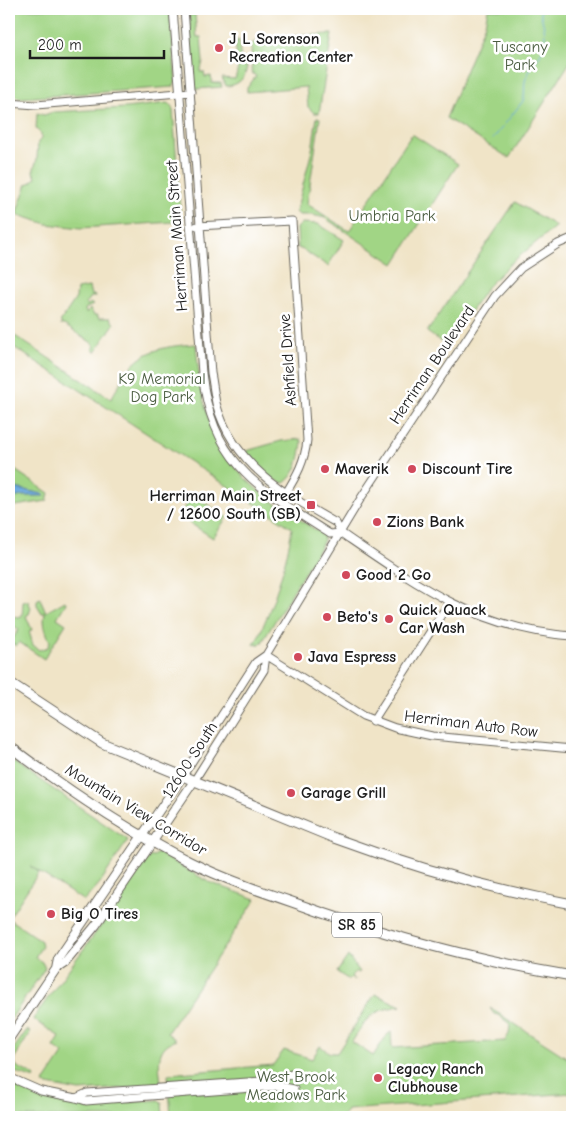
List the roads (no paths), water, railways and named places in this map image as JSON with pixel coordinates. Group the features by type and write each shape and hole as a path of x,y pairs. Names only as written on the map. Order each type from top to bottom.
{"highway":[{"path":"9,682 102,743 373,852 450,877 492,888 572,904"},
{"name":"Mountain View Corridor","path":"9,746 76,794 153,842 215,874 361,926 414,942 486,960 572,976"}],"main road":[{"name":"Herriman Main Street","path":"173,9 204,389 212,419 230,455 249,478 262,489 330,534 341,533 336,523 286,493 264,477 242,455 225,426 216,403 211,373 184,9"},
{"path":"9,103 36,105 191,92"},
{"name":"Ashfield Drive","path":"200,226 292,221 307,440 304,462 286,493"},
{"path":"190,227 200,226"},
{"name":"Herriman Boulevard","path":"341,533 361,498 495,296 521,268 558,244 572,238"},
{"path":"341,533 404,577 470,612 497,623 525,630 572,636"},
{"name":"12600 South","path":"56,969 58,959 182,776 256,662 266,655 341,533"},
{"path":"372,721 443,612 451,603"},
{"name":"12600 South","path":"9,1039 56,969 65,963 96,925 194,781 264,670 266,655"},
{"name":"Herriman Auto Row","path":"266,655 353,711 372,721 410,733 572,749"},
{"path":"76,1098 87,1094 278,1080 294,1073"},
{"path":"9,1076 41,1091 76,1098 86,1102 279,1086 294,1089"}],"water":[{"path":"15,488 45,496 22,496 9,499 9,489"}],"waterway":[{"path":"493,139 523,101 526,78 543,48 545,33 540,9"}],"place":[{"name":"J L Sorenson Recreation Center","path":"219,48"},
{"name":"Maverik","path":"325,469"},
{"name":"Discount Tire","path":"412,469"},
{"name":"Herriman Main Street / 12600 South (SB)","path":"311,505"},
{"name":"Zions Bank","path":"377,522"},
{"name":"Good 2 Go","path":"346,575"},
{"name":"Beto's","path":"327,617"},
{"name":"Quick Quack Car Wash","path":"389,619"},
{"name":"Java Espress","path":"298,657"},
{"name":"Garage Grill","path":"291,793"},
{"name":"Big O Tires","path":"51,914"},
{"name":"Legacy Ranch Clubhouse","path":"378,1078"}],"park label":[{"name":"Tuscany Park","path":"520,56"},
{"name":"Umbria Park","path":"392,216"},
{"name":"K9 Memorial Dog Park","path":"162,388"},
{"name":"West Brook Meadows Park","path":"296,1086"}]}
